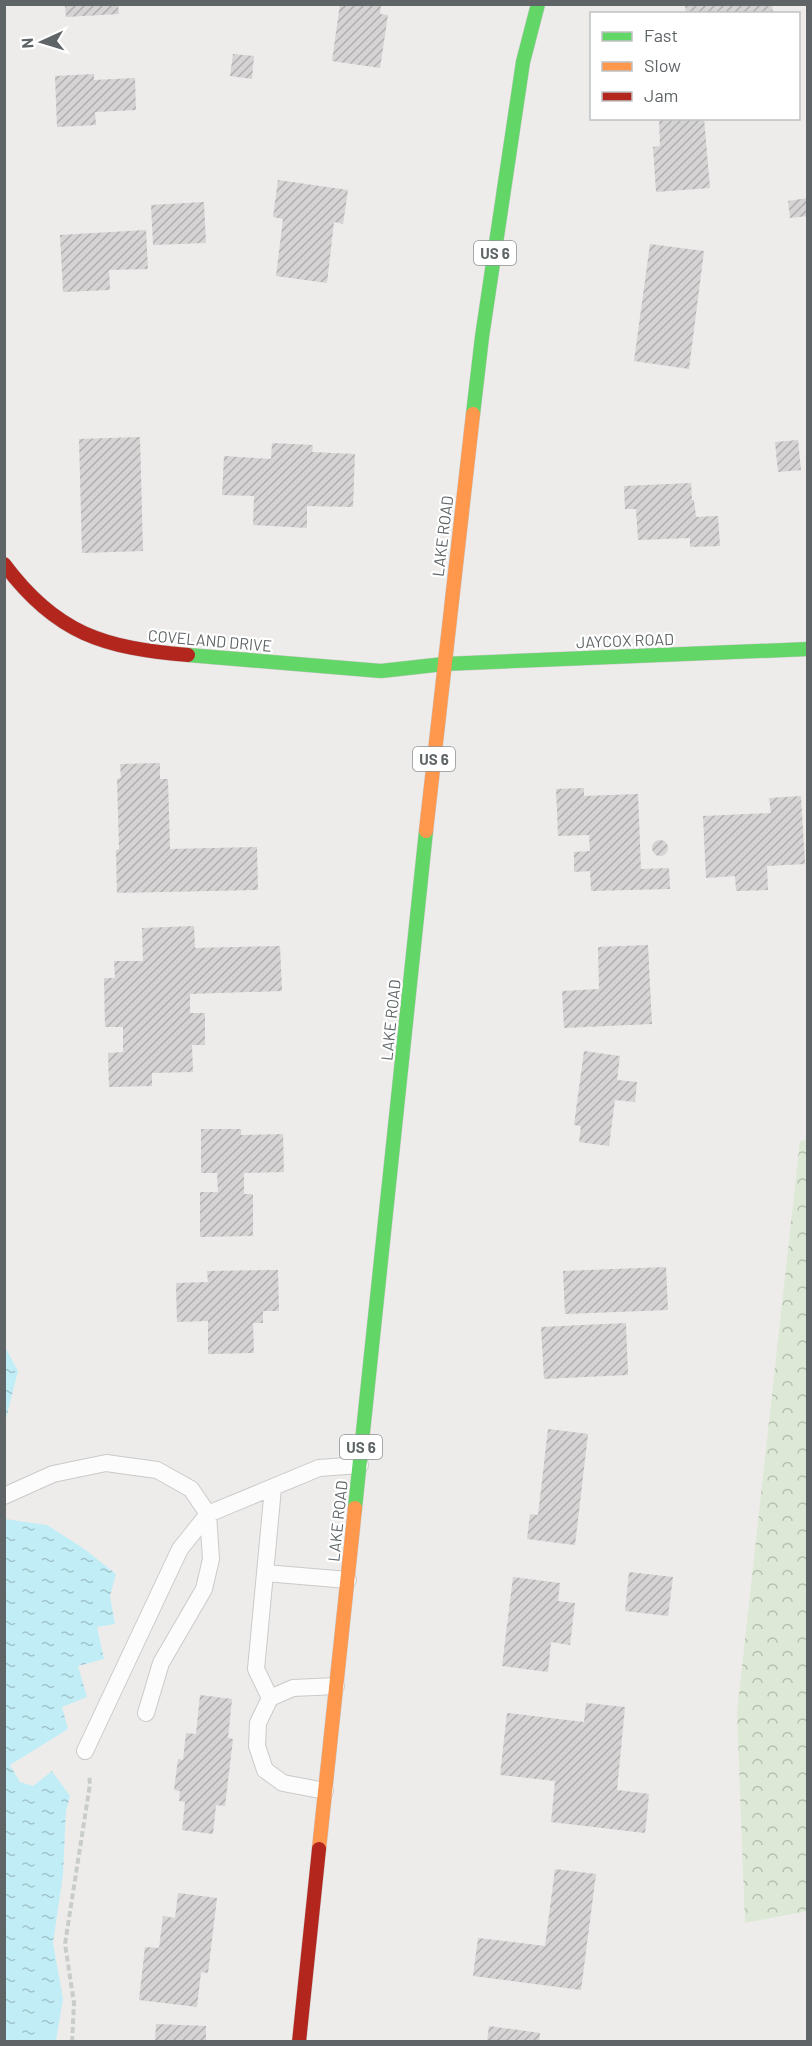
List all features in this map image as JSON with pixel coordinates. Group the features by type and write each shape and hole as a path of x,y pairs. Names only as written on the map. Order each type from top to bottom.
{"main road":[{"name":"LAKE ROAD","path":"299,2042 444,664 482,337 523,62 538,4"},
{"name":"COVELAND DRIVE","path":"4,564 37,604 63,624 92,639 124,648 381,670 444,664"},
{"name":"JAYCOX ROAD","path":"444,664 807,649"}],"lane":[{"path":"4,1496 53,1474 106,1463 157,1470 191,1489 208,1514 211,1559 204,1589 162,1663 146,1713"},
{"path":"85,1751 180,1549 208,1514 319,1468 360,1465"},
{"path":"270,1698 256,1669 273,1488"},
{"path":"265,1573 348,1580"},
{"path":"325,1791 283,1783 266,1770 257,1746 258,1723 270,1698 293,1688 336,1686"}],"path":[{"path":"72,2042 74,2003 65,1944 90,1784 85,1751"}],"green space":[{"path":"807,1140 807,1911 745,1923 737,1712 800,1141"}],"water":[{"path":"5,1347 18,1371 5,1423"},
{"path":"5,1519 47,1525 83,1548 116,1574 110,1596 115,1624 97,1627 104,1659 78,1666 87,1697 62,1707 68,1729 10,1765 20,1782 33,1786 52,1771 70,1796 66,1811 63,1875 53,1943 63,1999 56,2041 5,2041"}],"building":[{"path":"65,4 118,4 119,14 66,17"},
{"path":"340,4 381,4 380,14 388,15 380,68 332,61"},
{"path":"685,4 772,4 773,12 686,12"},
{"path":"233,54 254,56 252,79 230,76"},
{"path":"94,74 94,80 135,78 136,110 95,112 96,125 57,127 55,76"},
{"path":"659,120 704,120 710,188 656,192 653,147 660,146"},
{"path":"278,180 348,190 343,224 334,222 327,283 276,276 283,219 273,217"},
{"path":"808,198 808,216 790,218 788,201"},
{"path":"204,202 206,243 153,245 151,205"},
{"path":"146,230 148,269 109,270 110,290 63,292 60,235"},
{"path":"650,244 704,251 689,369 634,361"},
{"path":"140,437 143,551 82,553 79,439"},
{"path":"798,440 801,470 778,472 775,442"},
{"path":"272,443 313,445 312,452 355,454 353,507 307,506 307,528 253,525 254,496 222,495 224,456 271,459"},
{"path":"691,483 696,517 718,516 720,546 690,547 690,538 638,540 636,509 625,509 624,486"},
{"path":"160,763 160,779 168,779 170,849 257,847 258,890 117,893 116,850 119,849 117,779 121,778 120,764"},
{"path":"584,788 584,796 638,794 641,869 669,868 670,889 591,891 590,871 574,872 574,852 590,851 589,835 558,836 556,789"},
{"path":"801,796 805,864 767,866 768,890 736,891 735,876 706,878 703,816 771,813 769,798"},
{"path":"660,840 666,842 668,848 666,854 660,856 654,854 652,848 654,842"},
{"path":"194,926 195,948 280,946 282,991 190,994 190,1013 205,1013 205,1045 192,1045 193,1072 152,1073 152,1086 109,1087 108,1053 123,1052 123,1027 105,1027 104,978 115,978 114,961 143,961 142,928"},
{"path":"648,945 652,1024 564,1028 562,991 599,989 598,947"},
{"path":"584,1051 620,1056 617,1080 637,1082 635,1102 615,1100 609,1146 579,1142 581,1126 574,1125"},
{"path":"201,1129 241,1129 241,1135 283,1134 284,1172 244,1173 244,1194 253,1194 253,1236 200,1237 200,1192 218,1192 217,1173 201,1173"},
{"path":"666,1267 668,1310 565,1314 563,1271"},
{"path":"278,1270 279,1311 263,1311 263,1323 253,1323 254,1353 208,1354 208,1321 177,1322 176,1283 208,1282 207,1271"},
{"path":"626,1323 628,1375 544,1379 541,1327"},
{"path":"548,1429 588,1434 575,1545 527,1539 530,1514 538,1515"},
{"path":"629,1572 673,1577 668,1616 625,1611"},
{"path":"513,1577 560,1583 558,1601 575,1603 570,1645 551,1642 548,1672 502,1666"},
{"path":"200,1695 232,1699 228,1738 233,1739 225,1806 216,1805 213,1834 182,1830 185,1802 179,1801 180,1791 174,1790 178,1759 183,1760 186,1733 196,1734"},
{"path":"586,1703 625,1707 617,1790 649,1794 645,1833 551,1822 555,1781 500,1775 507,1713 584,1722"},
{"path":"555,1869 596,1874 581,1990 473,1976 478,1938 545,1946"},
{"path":"178,1893 217,1898 208,1973 201,1972 197,2007 139,2000 145,1947 159,1948 163,1916 175,1918"},
{"path":"156,2024 206,2026 206,2042 155,2042"},
{"path":"489,2026 540,2033 539,2042 487,2042"}],"traffic: fast":[{"path":"473,414 482,337 523,62 538,4"},
{"path":"188,655 381,671 444,664 808,649"},
{"path":"355,1508 426,831"}],"traffic: slow":[{"path":"426,831 473,414"},
{"path":"319,1849 355,1508"}],"traffic: jam":[{"path":"4,564 23,588 43,607 63,622 84,633 131,648 188,655"},
{"path":"299,2042 319,1849"}]}
